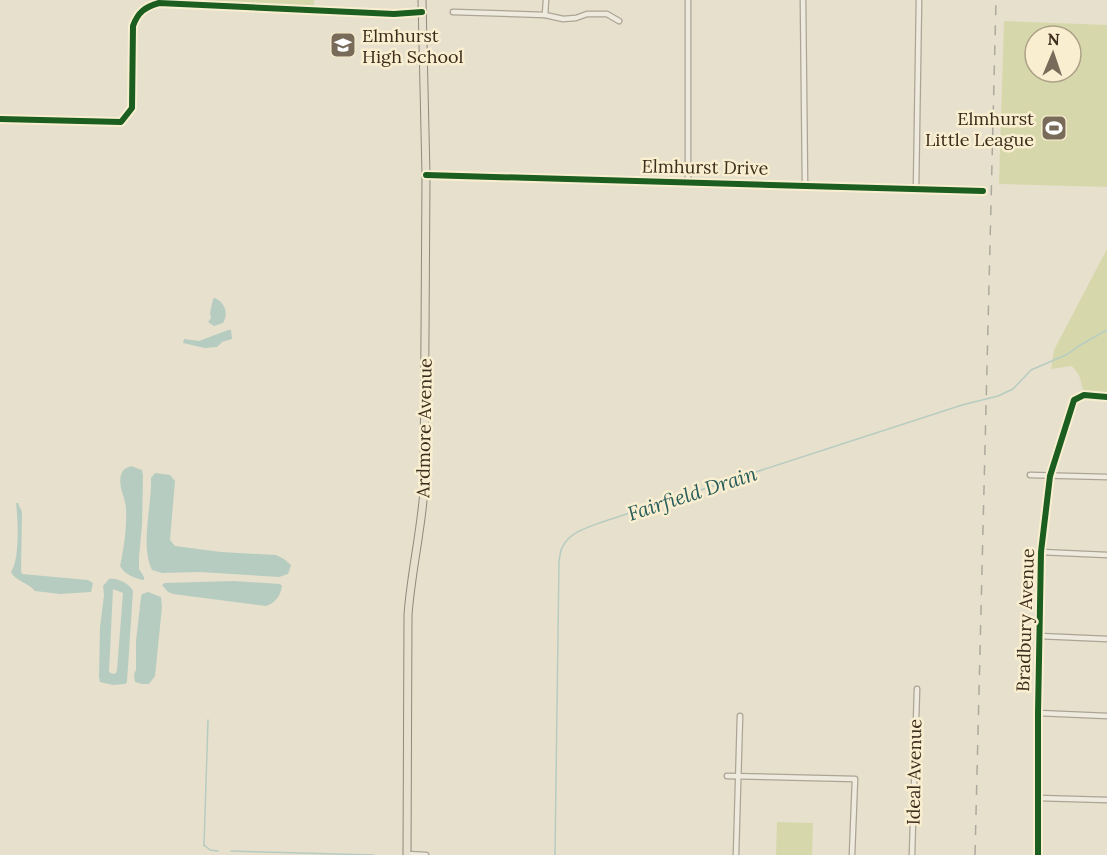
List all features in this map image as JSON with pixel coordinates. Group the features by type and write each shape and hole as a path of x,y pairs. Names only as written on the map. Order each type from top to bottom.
{"main road":[{"name":"Ardmore Avenue","path":"407,855 408,615 411,581 421,528 424,490 426,175 422,0"}],"street":[{"path":"545,15 546,0"},
{"path":"688,0 688,182"},
{"path":"803,0 805,184"},
{"path":"916,190 919,0"},
{"path":"0,119 121,122 132,108 133,26 137,15 146,6 159,3 394,14 422,12"},
{"path":"453,12 545,15 563,19 587,14 607,14 619,21"},
{"name":"Elmhurst Drive","path":"426,175 805,184 983,191"},
{"name":"Bradbury Avenue","path":"1038,855 1041,552 1050,476 1074,400 1084,395 1107,397"},
{"path":"1030,475 1107,477"},
{"path":"1041,552 1107,555"},
{"path":"1039,636 1107,639"},
{"name":"Ideal Avenue","path":"912,855 916,689"},
{"path":"1038,713 1107,716"},
{"path":"736,855 740,716"},
{"path":"727,776 855,779 852,855"},
{"path":"1038,798 1107,800"},
{"path":"407,855 426,855"}],"green space":[{"path":"144,0 314,0 314,6"},
{"name":"Elmhurst Little League","path":"1004,21 1081,24 1023,24 1023,84 1083,84 1083,24 1107,25 1107,187 999,184"},
{"path":"1107,249 1107,394 1084,393 1079,375 1072,366 1051,369 1054,350"},
{"path":"777,822 813,823 812,855 776,855"}],"shaded area":[{"path":"215,298 224,305 226,316 223,323 214,326 208,322"},
{"path":"231,330 232,339 222,342 217,347 205,348 183,343 184,339 199,341"},
{"path":"131,466 142,470 143,476 139,569 144,580 130,576 120,566 126,515 120,479 124,470"},
{"path":"155,473 170,475 175,481 170,540 175,546 221,552 276,555 291,565 288,574 279,577 200,572 162,573 152,570 147,537 151,478"},
{"path":"16,503 22,512 22,574 88,580 93,583 91,592 60,594 35,591 13,575 11,572 16,558 18,539"},
{"path":"109,579 116,579 126,583 133,591 127,682 125,684 113,685 100,682 103,586","holes":["113,589 123,593 117,670 113,674 109,672"]},
{"path":"234,581 282,586 277,598 266,606 173,594 162,585 165,583"},
{"path":"148,592 161,597 162,607 155,676 149,684 142,684 135,682 136,641 141,597 142,594"}],"waterway":[{"name":"Fairfield Drain","path":"555,855 559,561 562,548 570,537 602,522 962,405 998,396 1013,389 1031,370 1068,354 1107,330"},
{"path":"204,846 208,720"},
{"path":"204,845 210,850 218,851"},
{"path":"231,851 374,855"}],"railway":[{"path":"975,855 996,0"}],"cycle path":[{"path":"0,119 121,122 132,108 133,26 143,11 159,3 394,14 422,12"},
{"path":"426,175 983,191"},
{"path":"1038,855 1041,552 1050,476 1074,400 1084,395 1107,397"}],"place":[{"name":"Elmhurst High School","path":"343,45"},
{"name":"Elmhurst Little League","path":"1054,128"}]}
